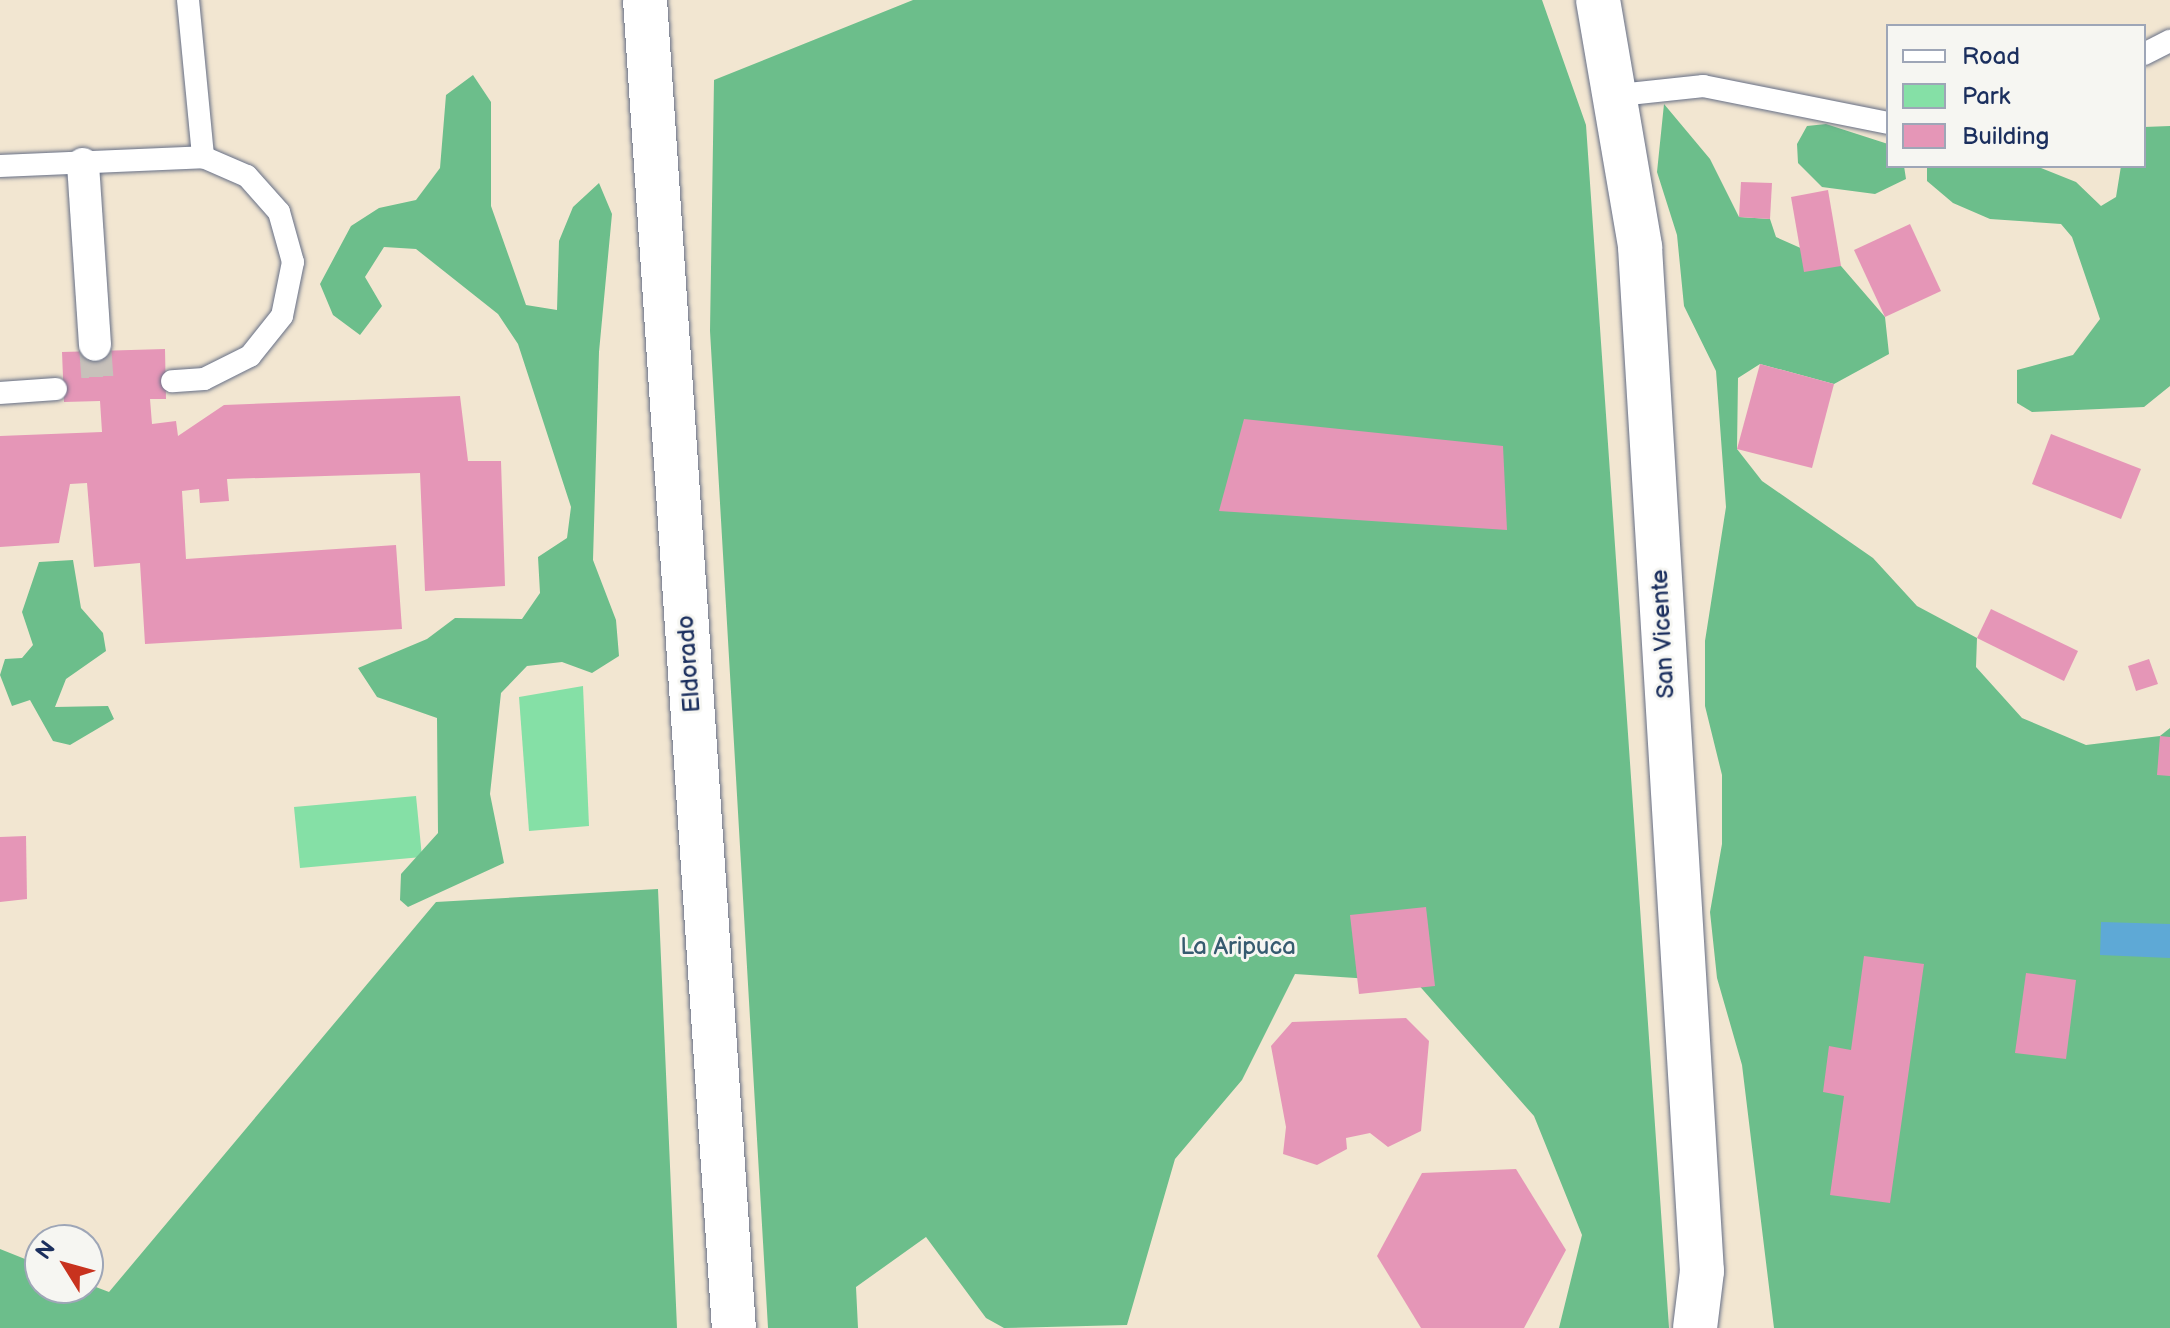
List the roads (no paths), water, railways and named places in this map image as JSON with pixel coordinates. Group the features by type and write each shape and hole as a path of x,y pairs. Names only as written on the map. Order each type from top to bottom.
{"street":[{"name":"Eldorado","path":"645,0 734,1328"},
{"name":"San Vicente","path":"1598,0 1610,96 1640,247 1702,1271 1695,1328"},
{"path":"83,164 95,345"},
{"name":"San Vicente","path":"1702,1271 1718,1328"}],"lane":[{"path":"188,0 203,157"},
{"path":"2146,53 2170,41"},
{"path":"1610,96 1703,86 1886,123"},
{"path":"0,166 203,157 247,176 279,212 293,262 282,316 250,356 204,379 172,381"},
{"path":"0,393 56,389"}],"water":[{"path":"2101,922 2170,924 2170,958 2100,955"}],"tunnel":[{"path":"95,345 98,387"}],"park label":[{"name":"La Aripuca","path":"1238,947"}]}
